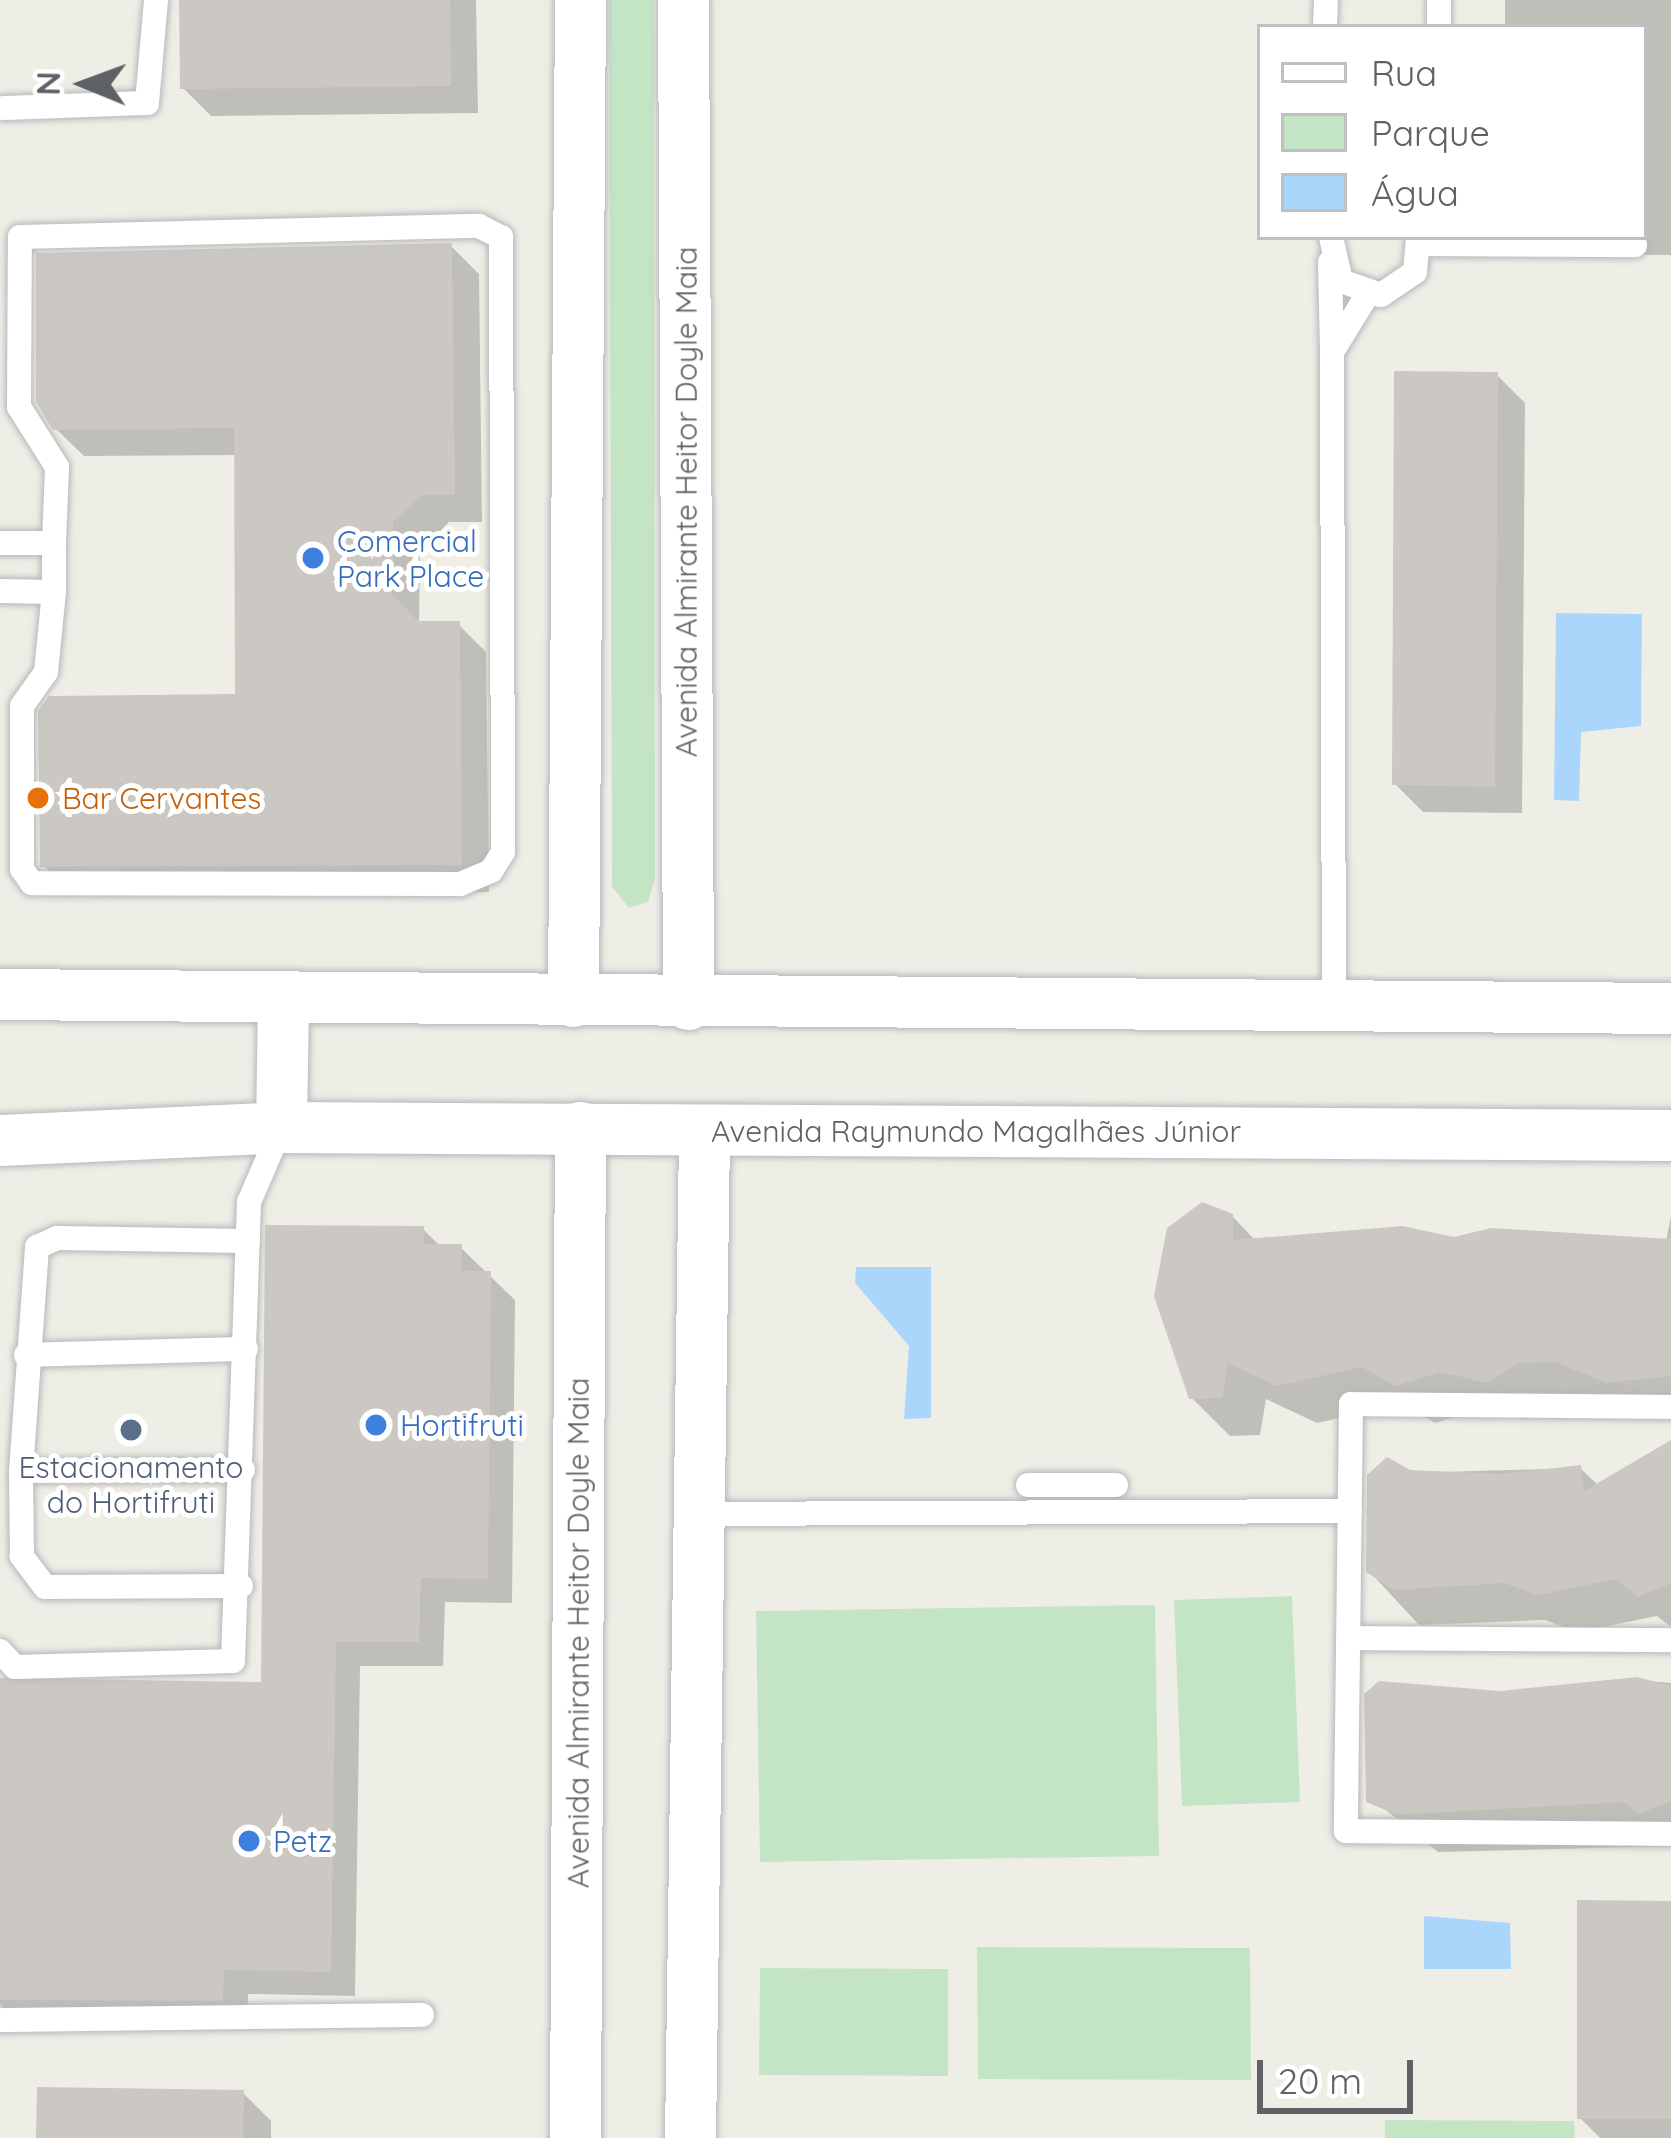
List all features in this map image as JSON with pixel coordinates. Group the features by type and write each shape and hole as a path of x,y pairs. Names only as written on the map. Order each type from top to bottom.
{"street":[{"path":"573,1001 580,0"},
{"name":"Avenida Almirante Heitor Doyle Maia","path":"683,0 688,1004"},
{"path":"0,994 284,1001 1671,1008"},
{"path":"281,1126 284,1001"},
{"name":"Avenida Raymundo Magalhães Júnior","path":"0,1140 281,1126 1671,1136"},
{"name":"Avenida Almirante Heitor Doyle Maia","path":"575,2138 580,1127"},
{"path":"690,2138 704,1130"}],"lane":[{"path":"3,108 147,103 156,0"},
{"path":"479,226 501,237 502,852 491,871 460,884 32,883 22,868 22,706 46,672 54,592 56,466 19,406 20,237 479,226"},
{"path":"1332,352 1367,295 1406,283 1419,240 1635,244"},
{"path":"1331,242 1341,281 1367,295"},
{"path":"1331,242 1334,1007"},
{"path":"0,542 53,543"},
{"path":"0,591 54,592"},
{"path":"0,1651 15,1667 233,1661 241,1586 249,1202 281,1126"},
{"path":"241,1586 45,1587 22,1556 21,1471 37,1247 57,1238 248,1241"},
{"path":"26,1355 246,1349"},
{"path":"1671,1407 1352,1404 1346,1831 1671,1834"},
{"path":"21,1471 243,1470"},
{"path":"1028,1485 1115,1485"},
{"path":"697,1514 1350,1510"},
{"path":"1348,1638 1671,1640"},
{"path":"0,2020 422,2015"}],"green space":[{"path":"609,0 654,0 655,878 648,902 629,908 612,887"},
{"path":"1292,1596 1300,1802 1182,1806 1174,1600"},
{"path":"1155,1605 1159,1856 760,1862 756,1611"},
{"path":"977,1947 1250,1948 1251,2080 978,2079"},
{"path":"760,1968 948,1969 948,2076 759,2075"},
{"path":"1385,2120 1574,2121 1575,2138 1385,2138"}],"water":[{"path":"1556,613 1642,614 1641,726 1581,732 1579,801 1554,800"},
{"path":"856,1267 931,1267 931,1418 904,1419 909,1346 855,1283"},
{"path":"1424,1916 1510,1923 1511,1969 1424,1969"}],"building":[{"path":"179,0 450,0 451,86 180,89"},
{"name":"Comercial Park Place","path":"452,243 455,495 421,495 393,522 392,594 418,621 460,621 462,865 40,867 38,711 49,696 235,694 234,428 53,430 36,402 36,253"},
{"path":"1394,371 1498,372 1495,787 1392,785"},
{"path":"1202,1202 1233,1214 1233,1240 1402,1226 1454,1237 1491,1228 1671,1239 1671,1376 1606,1383 1556,1362 1519,1363 1486,1383 1441,1372 1395,1386 1362,1367 1276,1386 1228,1363 1222,1398 1189,1399 1154,1296 1167,1228"},
{"path":"265,1225 424,1226 424,1244 462,1244 461,1271 491,1271 488,1579 421,1578 419,1642 336,1642 331,1972 224,1970 223,2001 0,2000 0,1678 261,1682"},
{"path":"1671,1440 1671,1583 1638,1597 1616,1579 1538,1595 1504,1583 1394,1590 1366,1572 1367,1475 1387,1457 1410,1470 1501,1474 1581,1465 1584,1491"},
{"path":"1637,1677 1671,1686 1671,1801 1639,1814 1624,1802 1397,1815 1366,1802 1364,1694 1379,1681 1500,1691"},
{"path":"1577,1900 1671,1901 1671,2119 1577,2119"},
{"path":"37,2087 244,2090 243,2138 36,2138"}],"place":[{"name":"Comercial Park Place","path":"313,558"},
{"name":"Bar Cervantes","path":"38,798"},
{"name":"Hortifruti","path":"376,1425"},
{"name":"Estacionamento do Hortifruti","path":"131,1430"},
{"name":"Petz","path":"249,1841"}]}
